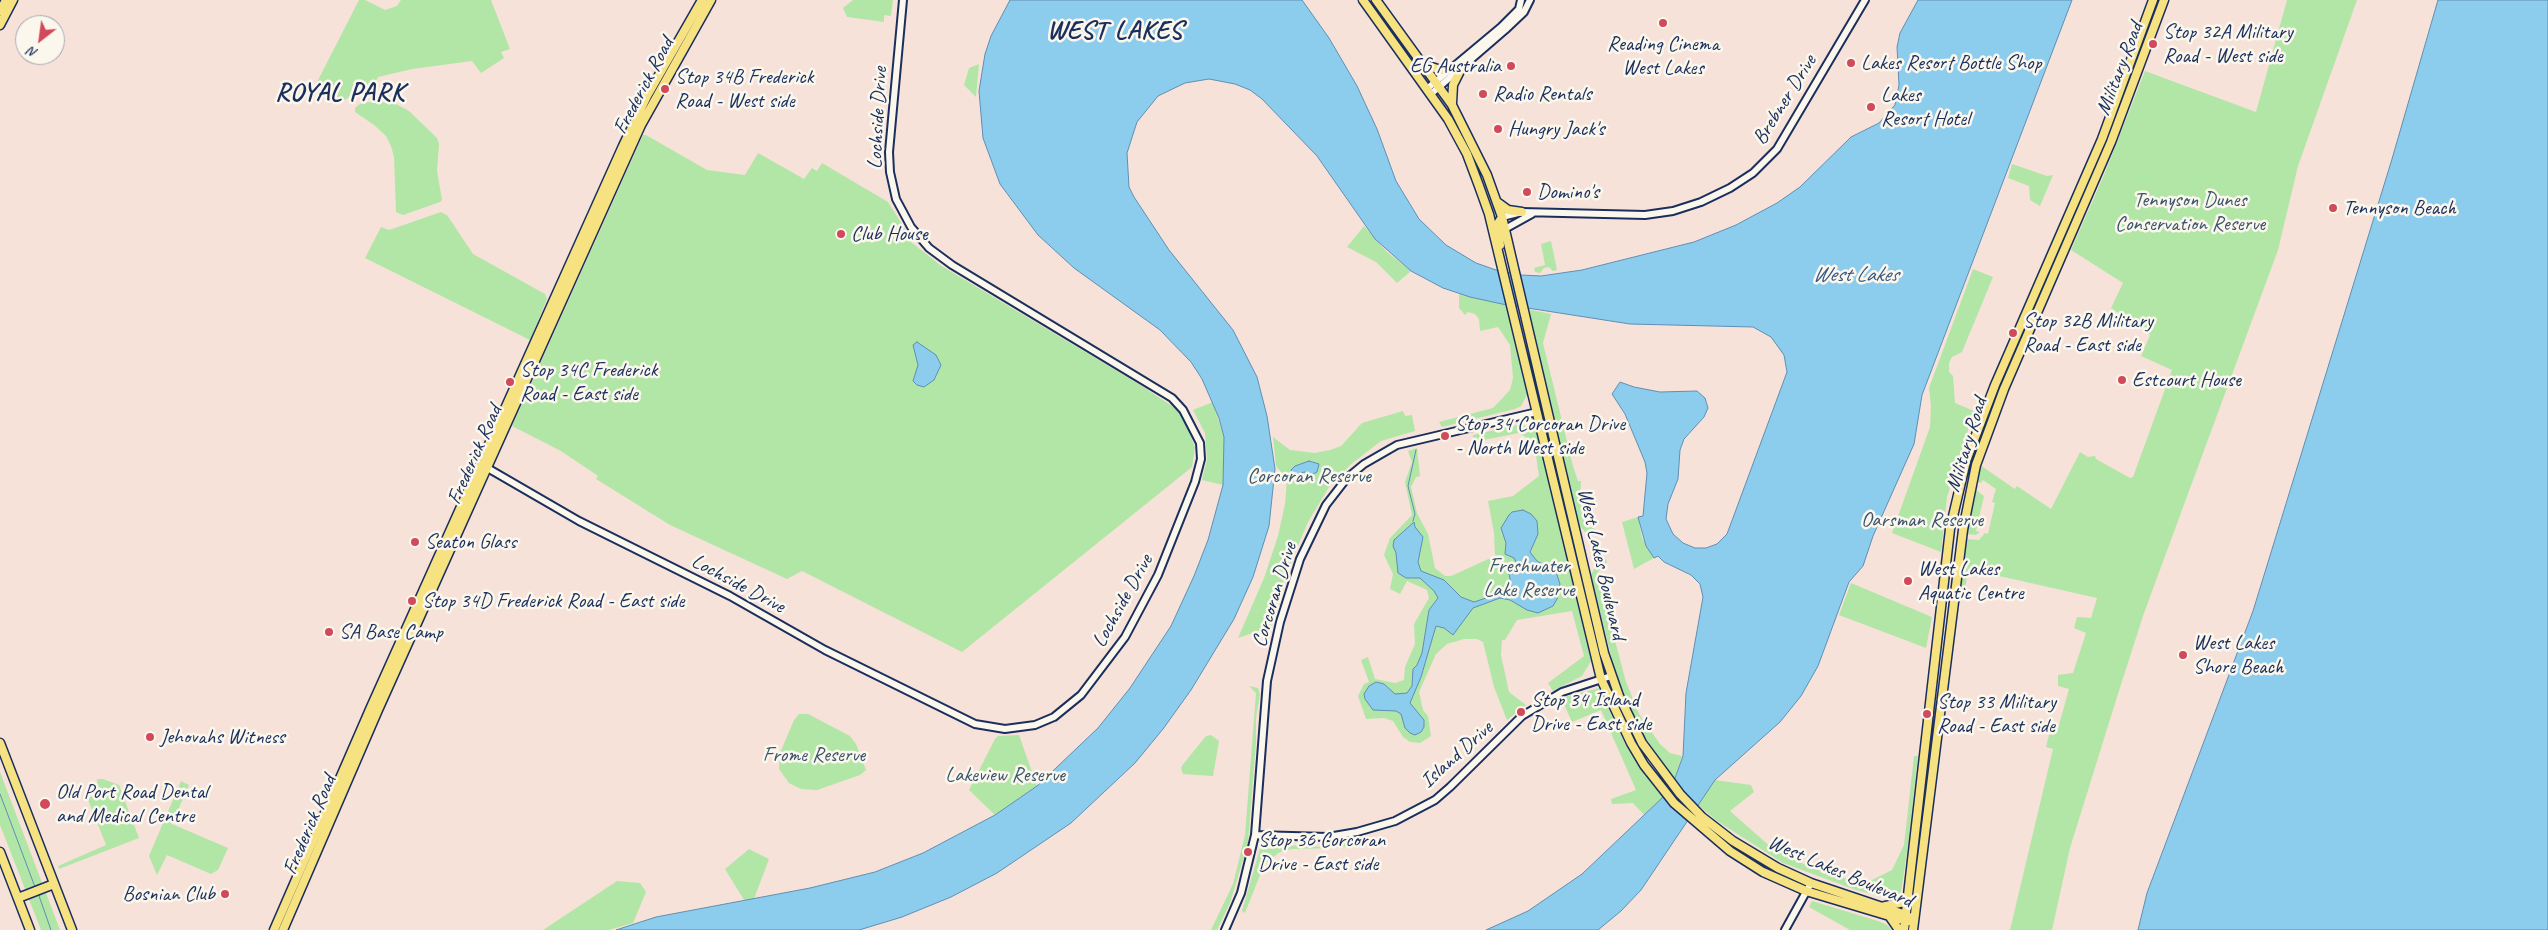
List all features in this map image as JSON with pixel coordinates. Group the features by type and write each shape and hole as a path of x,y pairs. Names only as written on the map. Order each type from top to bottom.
{"main road":[{"path":"0,11 6,0"},
{"path":"0,25 13,0"},
{"name":"Frederick Road","path":"283,930 623,146 647,96 702,0"},
{"name":"Frederick Road","path":"274,930 641,125 711,0"},
{"name":"West Lakes Boulevard","path":"1363,0 1430,91 1467,154 1489,214 1601,678 1631,743 1659,785 1698,826 1730,851 1763,872 1806,892 1890,917 1906,918"},
{"name":"West Lakes Boulevard","path":"1376,0 1452,105 1473,143 1497,202 1611,676 1629,719 1664,775 1702,817 1733,841 1757,857 1811,883 1914,921"},
{"name":"Military Road","path":"1904,930 1909,901 1950,529 1966,461 1995,385 2102,138 2154,0"},
{"name":"Military Road","path":"1913,930 1964,522 1976,465 2004,389 2111,142 2164,0"},
{"path":"1424,64 1441,70 1451,69"},
{"path":"1452,105 1453,84 1461,69"},
{"path":"2102,138 2111,142"},
{"path":"1497,202 1508,210 1522,212"},
{"path":"1499,254 1501,244 1497,221 1502,217"},
{"path":"1537,412 1547,411"},
{"path":"1556,491 1561,490 1556,467 1558,458"},
{"path":"1572,556 1580,552"},
{"path":"1934,669 1946,670"},
{"path":"0,743 72,930"},
{"path":"0,852 30,930"},
{"path":"18,898 54,884"},
{"path":"1881,908 1909,901"},
{"path":"1890,917 1898,930"}],"street":[{"name":"Lochside Drive","path":"484,466 579,520 730,596 825,650 975,724 1005,729 1035,724 1054,717 1081,695 1124,637 1158,575 1195,482 1201,459 1200,443 1183,410 1159,388 952,265 929,248 911,227 896,199 889,152 903,0"},
{"path":"1430,91 1451,69 1501,27 1519,9 1522,0"},
{"path":"1438,84 1461,69 1512,24 1524,12 1530,0"},
{"name":"Brebner Drive","path":"1502,217 1522,212 1644,215 1673,211 1701,202 1738,183 1753,173 1777,149 1865,0"},
{"name":"Brebner Drive","path":"1505,229 1517,220 1535,213"},
{"name":"Corcoran Drive","path":"1225,930 1241,893 1255,834 1265,708 1273,650 1300,559 1326,505 1347,478 1364,464 1397,445 1537,412"},
{"name":"Island Drive","path":"1255,834 1328,837 1357,832 1395,820 1435,800 1522,716 1562,692 1611,676"},
{"path":"1785,930 1811,883"}],"green space":[{"path":"359,0 365,0 385,10 397,6 401,0 491,0 510,49 501,52 504,58 481,73 472,61 412,69 378,77 372,89 349,97 340,103 313,90"},
{"path":"853,0 893,0 891,16 884,15 884,22 847,17 843,8"},
{"name":"Tennyson Dunes Conservation Reserve","path":"2287,0 2357,0 2298,166 2278,250 2144,613 2070,848 2052,930 2010,930 2053,749 2046,747 2049,735 2057,732 2069,689 2058,686 2058,675 2073,673 2086,633 2074,628 2077,617 2091,618 2097,598 1968,569 1964,597 1961,596 1965,539 1979,540 1985,533 1988,534 1995,503 1992,502 1996,489 1983,480 1981,483 1976,481 1980,465 2015,489 2017,486 2051,509 2080,452 2088,457 2095,456 2096,459 2130,478 2133,477 2172,370 2141,356 2150,335 2111,308 2123,283 2071,250 2104,175 2145,71 2256,112"},
{"path":"979,64 976,97 964,85 969,68"},
{"path":"374,101 396,104 409,111 437,138 439,144 437,171 442,200 440,202 403,215 396,212 394,157 391,146 386,136 355,112 355,108 360,104"},
{"path":"643,135 707,170 745,175 758,153 804,179 812,168 817,171 822,163 888,202 912,240 911,242 940,265 1137,383 1181,412 1195,447 1192,467 962,652 802,571 787,579 670,525 596,479 598,476 561,451 512,426"},
{"path":"2012,164 2047,176 2053,175 2040,206 2030,200 2029,186 2008,178"},
{"path":"441,212 447,215 473,254 545,294 547,299 530,340 365,258 381,227 389,230"},
{"path":"1364,226 1387,252 1411,271 1397,283 1376,262 1347,247"},
{"path":"1551,241 1557,270 1553,271 1549,267 1544,268 1540,273 1535,272 1534,268 1545,265 1541,244"},
{"name":"Oarsman Reserve","path":"1973,269 1993,277 1962,352 1952,357 1949,363 1949,372 1953,376 1955,403 1974,411 1947,497 1941,552 1892,533 1930,427 1931,406 1929,388"},
{"path":"1459,294 1505,304 1528,393 1521,406 1515,409 1442,427 1439,422 1493,408 1510,390 1513,378 1510,345 1498,327 1480,331 1479,319 1475,314 1468,312 1465,315 1459,308"},
{"path":"1527,309 1551,314 1543,343 1573,466 1578,481 1581,481 1580,501 1585,524 1603,533 1604,536 1588,535 1578,524"},
{"path":"1213,402 1224,437 1223,485 1202,480 1207,459 1205,433 1193,410"},
{"name":"Corcoran Reserve","path":"1403,411 1405,416 1412,415 1415,431 1381,441 1350,465 1329,487 1308,522 1286,574 1270,627 1238,638 1264,578 1278,536 1285,504 1287,479 1276,466 1273,437 1290,450 1315,453 1330,450 1341,446 1362,423"},
{"name":"Freshwater Lake Reserve","path":"1521,424 1537,431 1591,661 1582,676 1553,691 1548,683 1584,656 1572,611 1517,620 1505,640 1502,640 1501,655 1509,692 1526,705 1507,720 1494,687 1483,642 1477,639 1464,639 1447,644 1436,654 1419,692 1423,710 1428,716 1431,736 1420,743 1410,742 1403,737 1393,721 1384,718 1366,719 1358,696 1364,684 1369,682 1361,660 1368,657 1375,679 1395,683 1404,680 1405,667 1415,644 1414,624 1429,598 1427,590 1407,581 1400,594 1390,589 1393,574 1384,555 1390,538 1412,515 1405,482 1412,462 1408,451 1417,448 1420,476 1416,477 1411,487 1417,513 1428,534 1435,568 1445,576 1451,576 1495,556 1494,533 1488,501 1513,496 1539,476 1536,456 1529,439 1519,433 1473,442 1473,435"},
{"path":"1975,487 1978,487 1976,490 1984,496 1976,531 1980,532 1976,535 1966,534"},
{"path":"1638,517 1642,538 1654,558 1634,569 1622,522"},
{"path":"1605,558 1607,562 1597,573 1626,682 1639,714 1660,744 1670,753 1682,756 1674,780 1643,734 1616,676 1591,575 1596,565"},
{"path":"1851,583 1932,617 1926,648 1839,615"},
{"path":"1249,686 1258,688 1260,694 1256,718 1256,743 1248,843 1230,903 1217,930 1211,930 1233,884 1245,835 1256,693"},
{"path":"1599,688 1625,744 1663,797 1644,815 1633,803 1612,804 1611,799 1636,790 1601,710 1572,722 1561,698"},
{"name":"Frome Reserve","path":"799,714 808,714 850,736 856,744 866,770 860,775 817,790 801,789 789,783 779,769 780,753 794,720"},
{"name":"Lakeview Reserve","path":"1019,735 1037,786 995,815 969,790 995,739 998,736"},
{"path":"1211,735 1219,741 1213,776 1183,774 1181,768 1184,763 1206,736"},
{"path":"1914,756 1918,756 1908,846 1901,892 1894,897 1884,897 1856,890 1783,863 1717,821 1698,805 1715,780 1751,785 1754,792 1730,811 1773,849 1806,865 1850,880 1868,882 1892,870 1904,845"},
{"path":"0,772 60,930 41,930 0,825"},
{"path":"97,779 103,779 119,785 139,838 59,869 58,866 106,845 87,797 99,796"},
{"path":"181,781 189,785 172,824 228,848 218,870 211,874 167,855 157,875 149,856"},
{"path":"1349,842 1350,846 1292,849 1280,852 1267,862 1245,913 1242,911 1261,845 1270,849 1286,845 1328,847"},
{"path":"749,849 769,859 754,899 744,900 725,869"},
{"path":"617,881 640,883 646,892 633,923 609,930 543,930"},
{"path":"1812,901 1878,921 1887,925 1892,930 1850,930 1809,907"}],"water":[{"name":"West Lakes","path":"1010,0 1302,0 1329,38 1357,86 1377,129 1396,181 1419,219 1446,245 1476,263 1496,270 1521,275 1541,276 1582,270 1694,242 1736,225 1777,203 1800,187 1851,137 1879,123 1895,105 1899,85 1897,47 1900,33 1918,0 2072,0 1922,395 1914,444 1873,536 1863,566 1849,582 1818,666 1801,696 1780,722 1715,780 1641,890 1621,911 1598,930 1486,930 1528,911 1582,874 1662,798 1675,778 1683,756 1686,693 1703,597 1700,584 1691,575 1664,562 1658,556 1654,558 1646,546 1638,517 1643,516 1647,473 1645,462 1625,414 1612,394 1620,382 1660,392 1697,391 1705,398 1708,408 1704,417 1684,439 1680,450 1678,479 1668,504 1666,519 1673,534 1683,543 1695,548 1706,548 1717,544 1727,534 1787,372 1784,355 1771,337 1753,327 1630,324 1502,304 1470,297 1443,288 1411,271 1375,239 1317,156 1262,99 1250,90 1235,84 1209,79 1185,83 1158,96 1137,122 1127,153 1129,187 1134,197 1169,250 1233,330 1257,377 1267,416 1275,469 1269,526 1253,577 1234,619 1191,690 1163,729 1135,763 1071,823 997,873 951,897 902,917 859,930 616,930 656,917 810,888 875,872 923,853 995,815 1037,786 1098,728 1130,688 1171,626 1194,576 1208,540 1223,485 1224,437 1219,418 1202,379 1191,362 1160,330 1074,268 1038,235 1000,184 983,138 979,91 985,54 991,36"},
{"path":"2438,0 2548,0 2548,930 2138,930 2147,893 2253,611 2392,159"},
{"path":"917,342 936,355 941,365 934,380 924,387 917,385 913,381 918,365 913,345"},
{"path":"1309,461 1319,464 1317,472 1313,474 1304,472 1293,476 1291,470 1295,466"},
{"path":"1523,510 1531,514 1537,521 1538,534 1530,552 1537,561 1556,572 1560,584 1557,599 1553,606 1538,613 1527,610 1510,600 1500,598 1473,608 1453,635 1444,628 1436,626 1421,677 1410,703 1424,720 1424,727 1421,732 1415,735 1410,733 1405,728 1401,714 1396,711 1373,710 1365,699 1364,694 1369,686 1376,682 1384,684 1395,694 1407,693 1412,686 1413,669 1417,665 1422,653 1429,610 1438,598 1434,591 1420,578 1406,578 1398,573 1396,553 1393,546 1394,540 1414,522 1415,527 1423,537 1418,562 1421,571 1444,580 1461,597 1474,602 1510,590 1509,574 1516,568 1516,562 1514,558 1505,554 1506,543 1501,528 1512,512"}],"waterway":[{"path":"1413,521 1415,514 1408,486 1416,450"},
{"path":"0,794 35,887"},
{"path":"38,893 51,930"}],"place":[{"name":"Reading Cinema West Lakes","path":"1663,23"},
{"name":"Stop 32A Military Road - West side","path":"2153,44"},
{"name":"Lakes Resort Bottle Shop","path":"1851,63"},
{"name":"EG Australia","path":"1511,66"},
{"name":"Stop 34B Frederick Road - West side","path":"665,89"},
{"name":"Radio Rentals","path":"1483,94"},
{"name":"Lakes Resort Hotel","path":"1871,107"},
{"name":"Hungry Jack's","path":"1498,129"},
{"name":"Domino's","path":"1527,192"},
{"name":"Tennyson Beach","path":"2333,208"},
{"name":"Club House","path":"841,234"},
{"name":"Stop 32B Military Road - East side","path":"2013,333"},
{"name":"Estcourt House","path":"2122,380"},
{"name":"Stop 34C Frederick Road - East side","path":"510,382"},
{"name":"Stop 34 Corcoran Drive - North West side","path":"1445,436"},
{"name":"Seaton Glass","path":"415,542"},
{"name":"West Lakes Aquatic Centre","path":"1908,581"},
{"name":"Stop 34D Frederick Road - East side","path":"412,601"},
{"name":"SA Base Camp","path":"329,632"},
{"name":"West Lakes Shore Beach","path":"2183,655"},
{"name":"Stop 34 Island Drive - East side","path":"1521,712"},
{"name":"Stop 33 Military Road - East side","path":"1927,714"},
{"name":"Jehovahs Witness","path":"150,737"},
{"name":"Old Port Road Dental and Medical Centre","path":"45,804"},
{"name":"Stop 36 Corcoran Drive - East side","path":"1248,852"},
{"name":"Bosnian Club","path":"225,894"}],"district":[{"name":"WEST LAKES","path":"1115,31"},
{"name":"ROYAL PARK","path":"340,93"}]}
